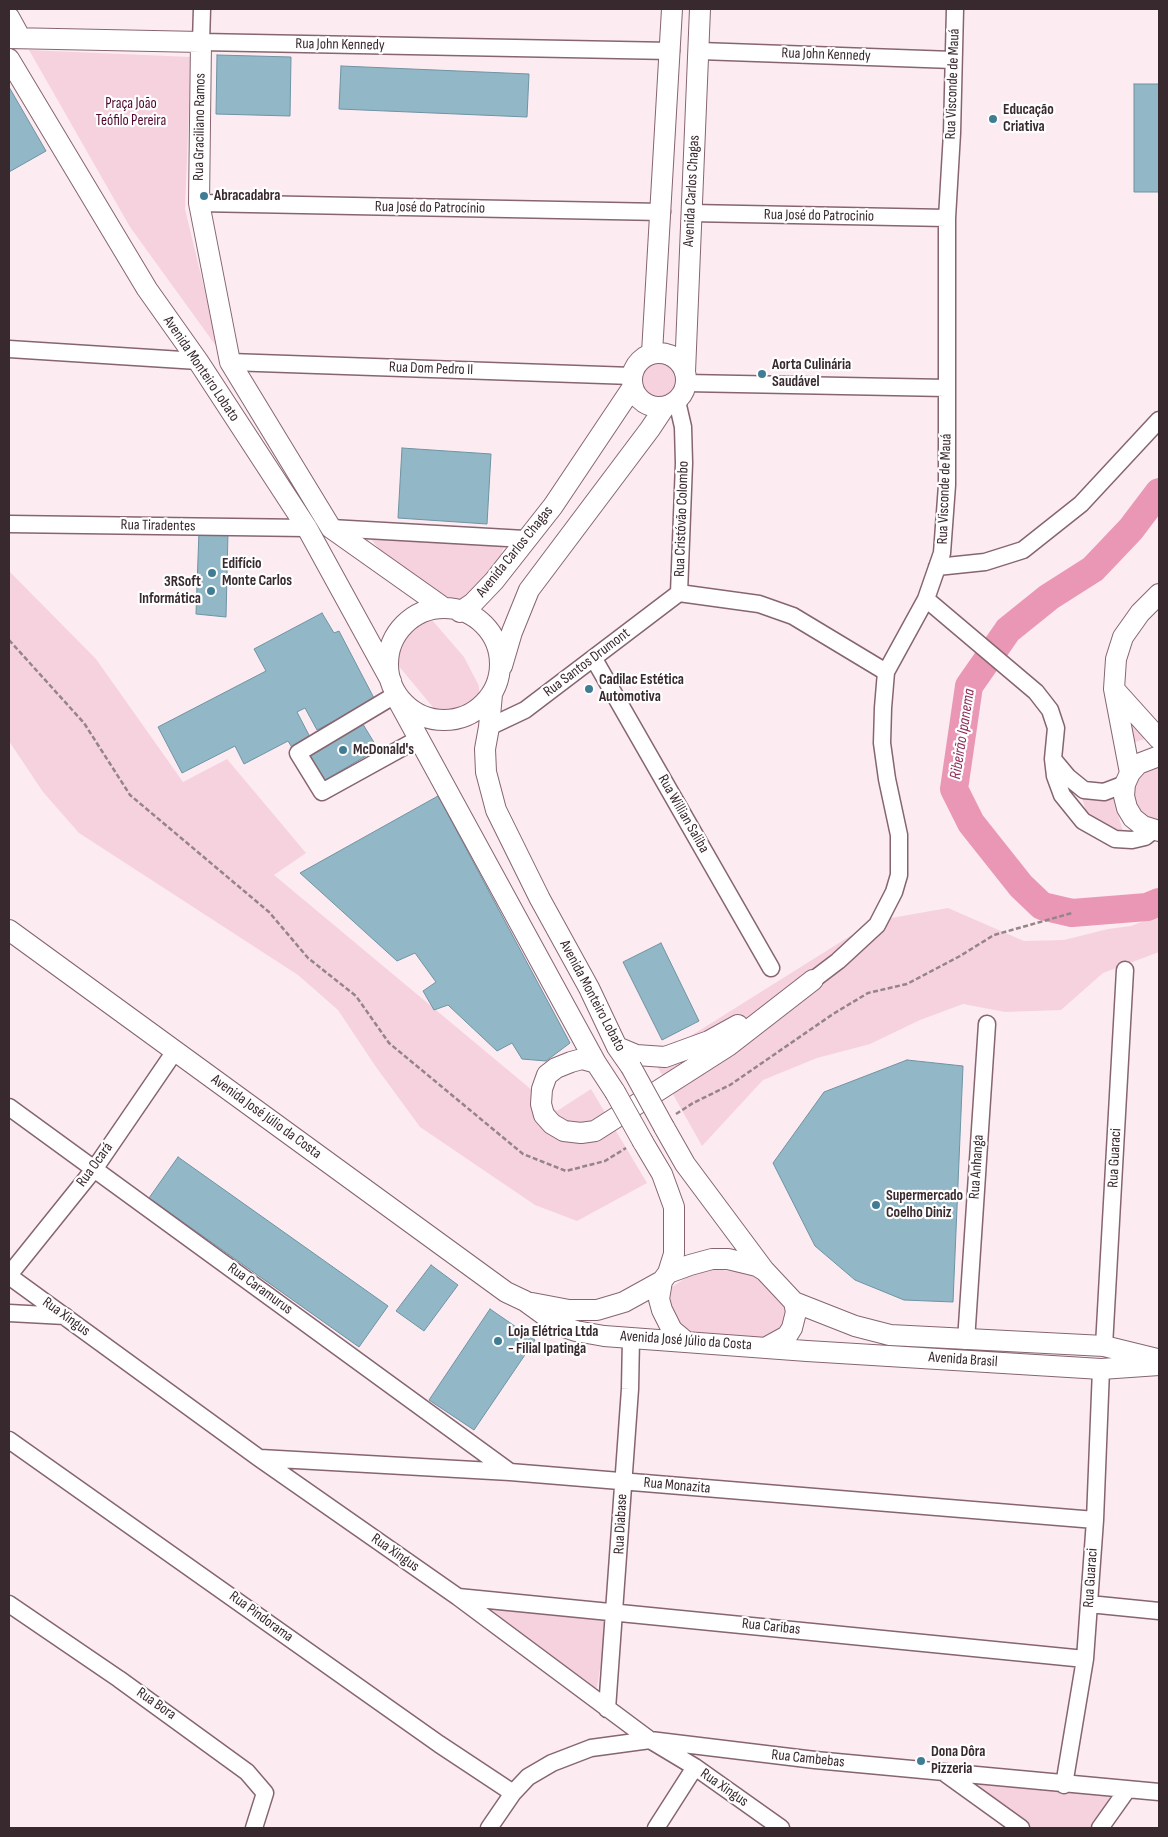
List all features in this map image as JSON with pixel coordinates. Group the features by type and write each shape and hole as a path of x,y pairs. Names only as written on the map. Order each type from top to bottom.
{"main road":[{"name":"Avenida Carlos Chagas","path":"652,353 662,212 672,9"},
{"name":"Avenida Carlos Chagas","path":"686,378 691,213 700,51 700,9"},
{"path":"9,17 14,38"},
{"name":"Rua John Kennedy","path":"14,38 201,42"},
{"name":"Rua Graciliano Ramos","path":"201,42 199,203 230,362"},
{"name":"Avenida Monteiro Lobato","path":"9,59 147,289 198,362 307,528 393,688 418,739 596,1063 615,1092 662,1174 674,1206 674,1254 665,1277"},
{"path":"495,686 499,652 488,630 468,614 452,610 429,610 415,616 403,625 394,637 388,652 387,667 393,688 404,705 428,719 446,721 464,717 480,708 495,686 512,632 529,590 650,429 670,404 682,396 686,378 676,359 660,353 652,353 637,363 632,382 635,396 648,406 670,404"},
{"name":"Avenida Monteiro Lobato","path":"230,362 331,528 452,610"},
{"name":"Avenida Carlos Chagas","path":"452,610 473,603 494,581 525,539 553,506 632,382"},
{"path":"1128,779 1114,689 1116,659 1123,637 1140,613 1159,594"},
{"name":"Avenida Monteiro Lobato","path":"495,686 485,749 486,772 496,810 540,899 589,988 617,1047 685,1164 765,1272"},
{"path":"1114,689 1159,739"},
{"path":"1157,830 1142,826 1130,813 1124,796 1128,779 1138,764 1159,756"},
{"name":"Avenida José Júlio da Costa","path":"9,930 491,1281 525,1301 558,1325 576,1331 631,1338 684,1340 767,1347"},
{"path":"617,1047 645,1057 665,1057 680,1054 717,1036 813,980"},
{"path":"596,1063 582,1060 571,1062 556,1068 548,1075 542,1089 541,1104 544,1115 552,1124 564,1131 581,1133 595,1131 728,1046 813,980"},
{"path":"684,1340 672,1330 662,1310 659,1299 665,1277 712,1259 728,1259 742,1261 765,1272 794,1302 796,1312 792,1328 787,1336 767,1347"},
{"name":"Avenida José Júlio da Costa","path":"525,1301 568,1310 597,1310 624,1302 665,1277"},
{"name":"Avenida Brasil","path":"794,1302 856,1326 890,1335 966,1341 1104,1346 1159,1359"},
{"name":"Avenida Brasil","path":"767,1347 1101,1369 1159,1365"}],"street":[{"name":"Rua Graciliano Ramos","path":"201,42 202,9"},
{"name":"Rua Visconde de Mauá","path":"813,980 838,961 877,924 894,892 899,875 899,834 886,779 882,743 886,672 926,599 942,552 947,485 947,218 952,133 955,9"},
{"name":"Rua John Kennedy","path":"201,42 671,51"},
{"name":"Rua John Kennedy","path":"700,51 953,60"},
{"name":"Rua José do Patrocínio","path":"199,203 662,212"},
{"name":"Rua José do Patrocinio","path":"691,213 947,218"},
{"path":"9,349 198,362"},
{"name":"Rua Dom Pedro II","path":"230,362 632,382"},
{"path":"686,378 947,388"},
{"name":"Rua Cristóvão Colombo","path":"670,404 683,427 684,463 679,592 759,604 793,616 886,672"},
{"path":"937,567 985,562 1023,550 1081,504 1159,420"},
{"name":"Rua Tiradentes","path":"9,524 307,528"},
{"path":"331,528 525,539"},
{"name":"Rua Santos Drumont","path":"490,727 525,710 679,592"},
{"path":"926,599 1036,692 1050,710 1056,728 1053,759 1055,776 1062,795 1083,821 1115,839 1132,840 1145,837 1157,830"},
{"name":"Rua Willian Saliba","path":"594,659 771,968"},
{"path":"393,688 298,753 322,792 418,739"},
{"path":"1053,759 1068,777 1084,790 1104,792 1128,779"},
{"name":"Rua Guaraci","path":"1104,1346 1125,970"},
{"name":"Rua Anhanga","path":"966,1341 987,1024"},
{"name":"Rua Ocará","path":"9,1275 95,1168 175,1051"},
{"name":"Rua Caramurus","path":"9,1107 510,1472"},
{"name":"Rua Xingus","path":"9,1275 259,1458 458,1597 650,1740 695,1767 782,1828"},
{"path":"9,1313 65,1316"},
{"name":"Rua Diabase","path":"607,1709 616,1611 630,1389 631,1338"},
{"name":"Rua Guaraci","path":"1064,1785 1085,1659 1095,1520 1101,1369"},
{"name":"Rua Pindorama","path":"9,1440 439,1744 513,1793"},
{"name":"Rua Monazita","path":"259,1458 510,1472 1095,1520"},
{"name":"Rua Caribas","path":"458,1597 616,1611 1085,1659"},
{"name":"Rua Bora","path":"9,1604 136,1690 248,1772 265,1793 254,1828"},
{"path":"1089,1604 1159,1611"},
{"name":"Rua Cambebas","path":"489,1828 513,1793 528,1777 552,1763 591,1748 650,1740 945,1773 1159,1792"},
{"path":"656,1828 695,1767"},
{"path":"945,1773 1021,1828"},
{"path":"1100,1828 1127,1790"}],"path":[{"path":"9,640 84,723 130,795 269,912 308,958 356,996 389,1043 523,1154 566,1171 605,1161 629,1146"},
{"path":"669,1119 693,1103 730,1085 833,1014 868,993 907,984 960,956 994,935 1072,913"}],"green space":[{"name":"Praça João Teófilo Pereira","path":"29,50 191,57 185,209 219,350 130,227"},
{"path":"662,360 670,363 676,369 679,381 676,393 670,399 654,402 646,399 640,393 637,377 640,369 646,363"},
{"path":"368,535 504,546 497,567 484,587 457,603 450,603 384,556"},
{"path":"9,571 96,659 183,782 227,759 306,853 274,875 557,1111 591,1089 647,1183 577,1221 535,1205 420,1127 376,1067 338,1010 298,975 79,833 43,792 9,741"},
{"path":"422,619 432,620 464,657 479,686 479,699 456,714 437,712 392,658 396,645 404,634"},
{"path":"1125,703 1153,736 1130,744"},
{"path":"1159,762 1159,825 1143,819 1132,801 1134,780 1140,771"},
{"path":"1118,795 1116,807 1123,832 1100,822 1086,811 1082,798"},
{"path":"948,908 1024,941 1064,940 1108,929 1131,926 1159,915 1159,952 1103,973 1061,1010 1005,1012 963,1004 920,1020 870,1044 817,1058 763,1080 702,1146 652,1057 654,1059 874,921"},
{"path":"712,1269 741,1272 764,1279 786,1306 788,1318 783,1332 768,1339 690,1334 681,1325 672,1308 670,1300 672,1287 693,1273"},
{"path":"485,1608 609,1617 596,1692"},
{"path":"966,1782 1117,1793 1092,1828 1032,1828"}],"building":[{"path":"217,55 291,57 290,116 216,114"},
{"path":"341,66 529,74 527,117 339,109"},
{"path":"1134,84 1159,84 1159,192 1134,192"},
{"path":"9,87 46,151 9,172"},
{"path":"402,448 491,454 487,524 398,518"},
{"name":"Edifício Monte Carlos","path":"199,531 228,532 226,617 196,614"},
{"path":"322,613 334,633 339,631 375,700 317,730 305,708 297,712 311,739 293,749 288,741 244,764 235,746 182,773 158,727 266,671 254,649"},
{"name":"McDonald's","path":"361,721 378,749 325,780 308,752"},
{"path":"438,796 570,1043 546,1061 522,1059 512,1043 497,1051 448,1005 434,1010 423,991 436,982 415,953 397,961 300,873"},
{"path":"661,943 699,1021 662,1040 623,962"},
{"name":"Supermercado Coelho Diniz","path":"907,1060 963,1066 953,1302 904,1300 855,1280 815,1246 773,1163 824,1092"},
{"path":"178,1157 388,1306 359,1347 149,1198"},
{"path":"431,1265 458,1285 424,1331 396,1311"},
{"path":"490,1309 535,1340 474,1430 429,1400"}],"waterway":[{"name":"Ribeirão Ipanema","path":"1159,492 1131,529 1093,569 1049,597 1008,630 969,686 954,789 971,823 1021,886 1042,906 1072,913 1147,907 1159,902"}],"place":[{"name":"Educação Criativa","path":"993,119"},
{"name":"Abracadabra","path":"204,196"},
{"name":"Aorta Culinária Saudável","path":"762,374"},
{"name":"Edifício Monte Carlos","path":"212,573"},
{"name":"3RSoft Informática","path":"211,591"},
{"name":"Cadilac Estética Automotiva","path":"589,689"},
{"name":"McDonald's","path":"343,750"},
{"name":"Supermercado Coelho Diniz","path":"876,1205"},
{"name":"Loja Elétrica Ltda - Filial Ipatinga","path":"498,1341"},
{"name":"Dona Dôra Pizzeria","path":"921,1761"}]}
